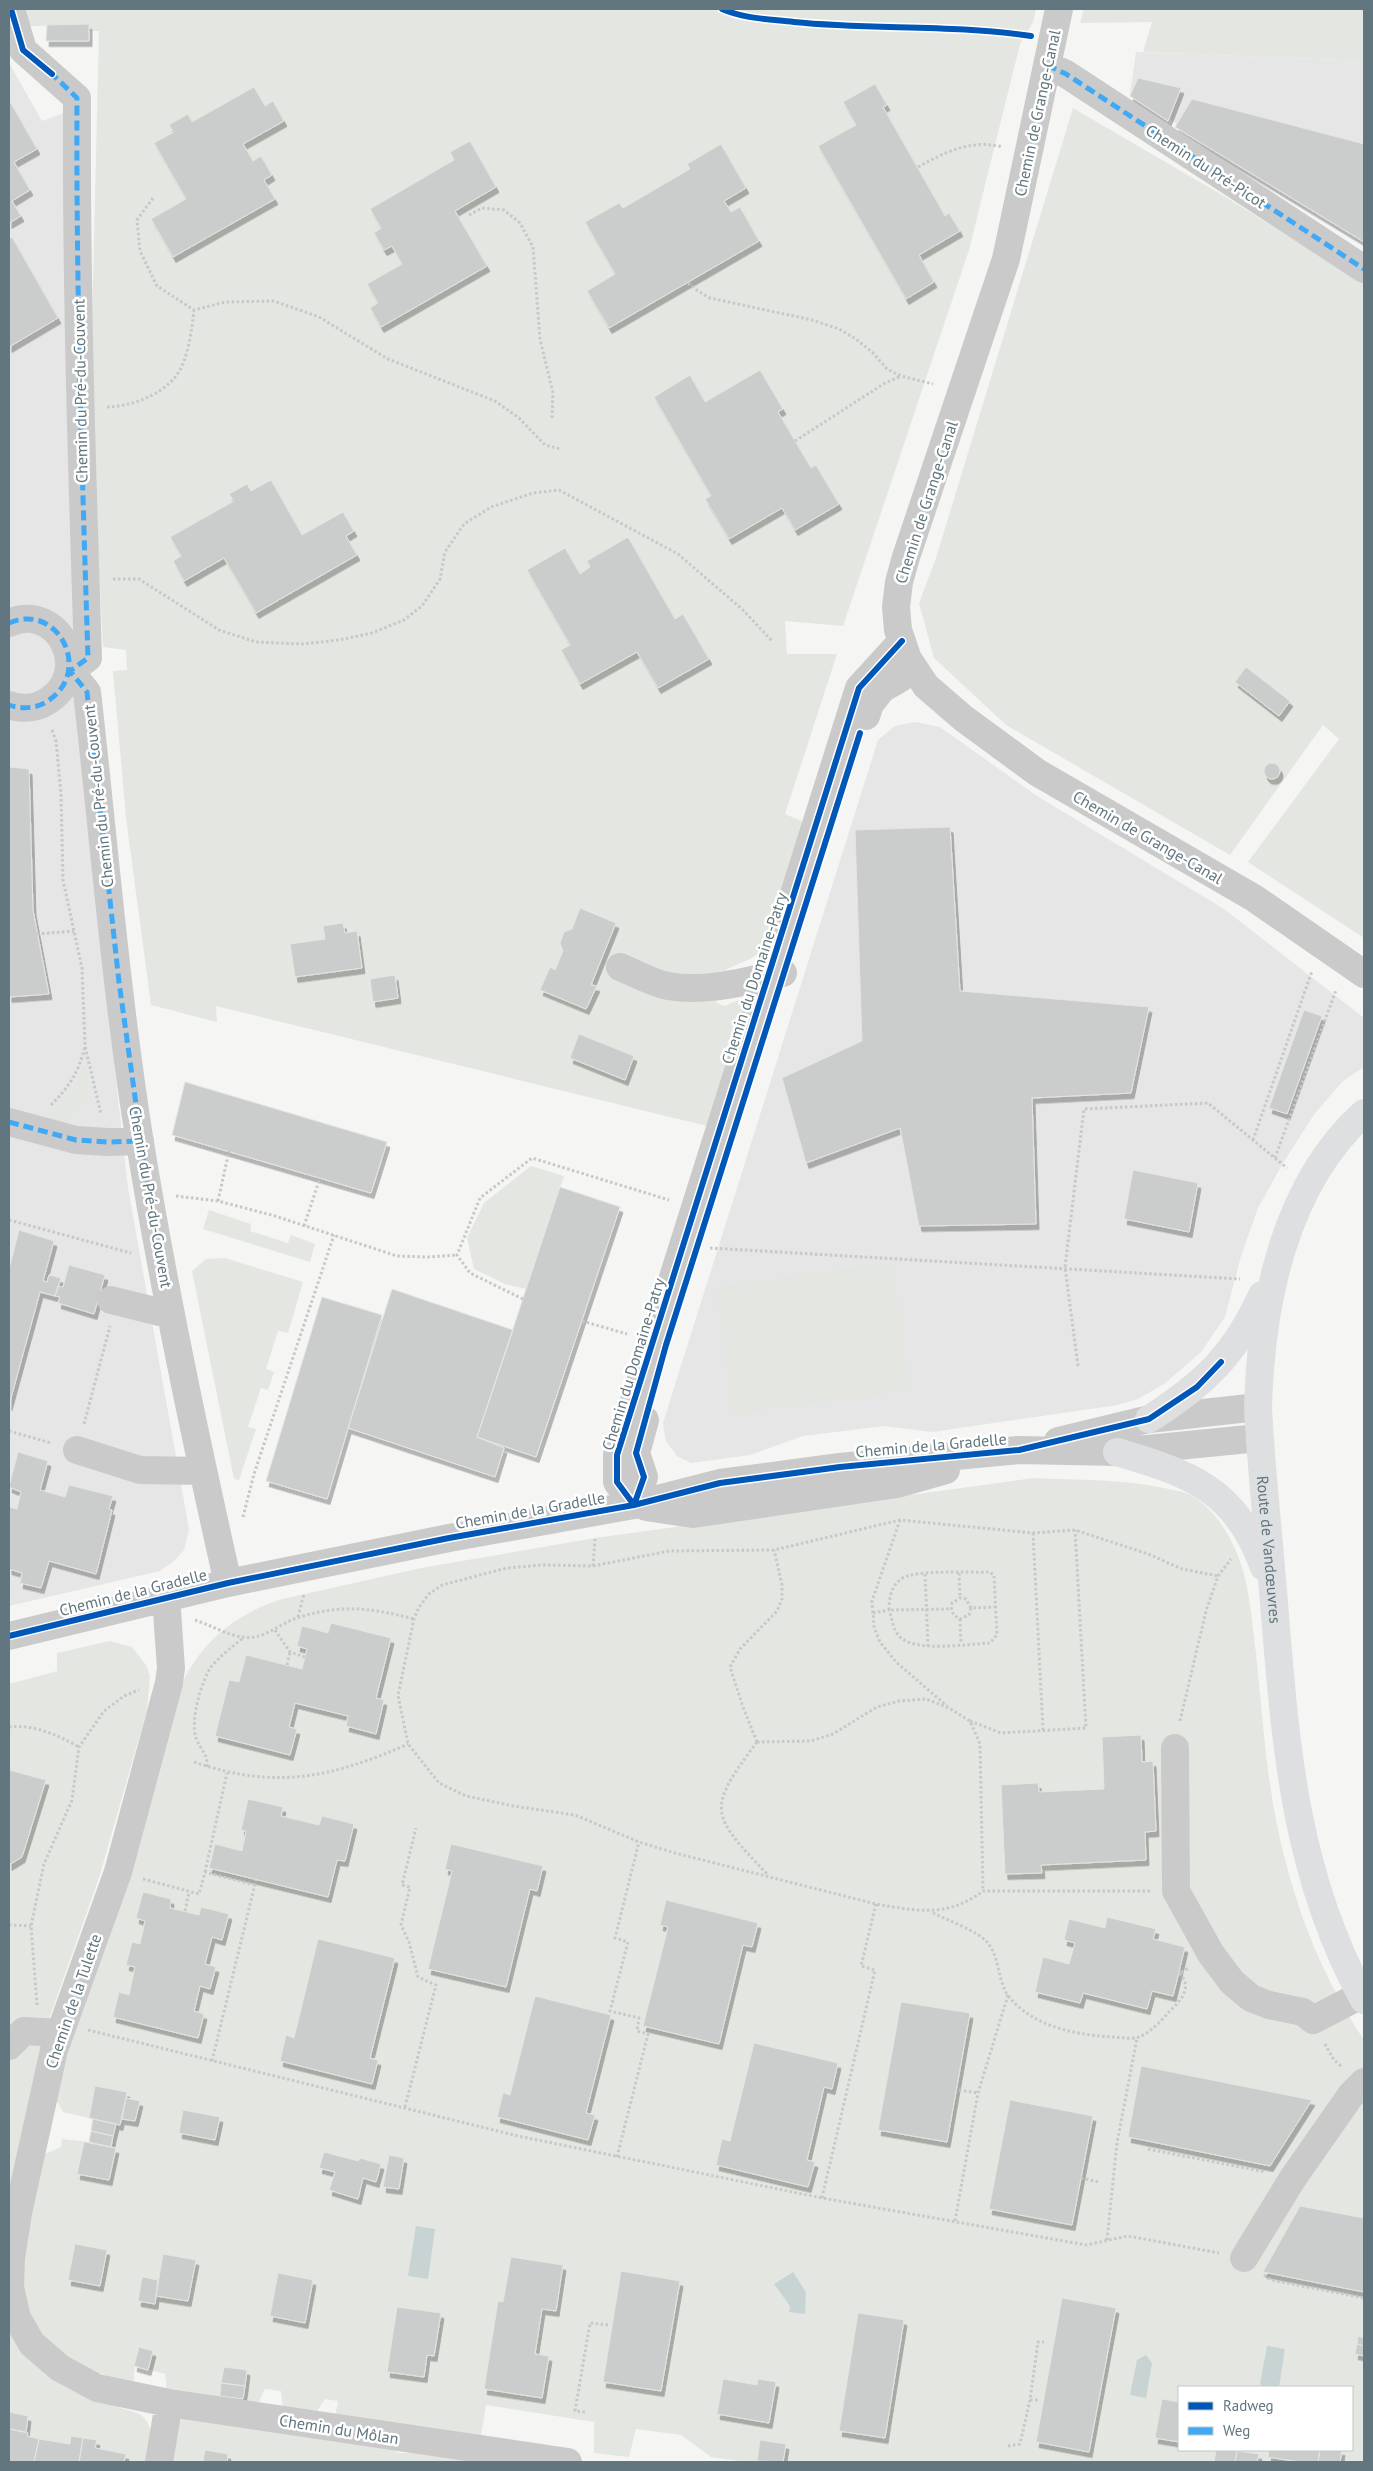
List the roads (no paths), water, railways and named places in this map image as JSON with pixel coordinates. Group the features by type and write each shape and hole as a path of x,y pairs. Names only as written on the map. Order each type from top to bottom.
{"main road":[{"name":"Route de Vandœuvres","path":"1363,1997 1331,1931 1302,1838 1293,1785 1273,1591 1258,1407 1264,1320 1280,1256 1291,1222 1323,1162 1364,1114"},
{"path":"1149,1419 1197,1387 1221,1362 1256,1310 1280,1256"},
{"path":"1117,1452 1181,1473 1208,1487 1222,1499 1248,1533 1273,1591"}],"street":[{"name":"Chemin du Pré-du-Couvent","path":"11,9 24,50 78,98 79,407 88,658 70,671 87,692 119,982 140,1141 160,1261 202,1471 228,1583"},
{"name":"Chemin de Grange-Canal","path":"1057,16 1006,260 899,582 896,607 898,630 905,650 926,686 963,718 1038,773 1254,898 1364,974"},
{"name":"Chemin du Pré-Picot","path":"1047,65 1066,74 1364,269"},
{"path":"9,623 29,619 43,623 56,631 65,643 70,657 70,671 59,692 42,705 27,708 9,705"},
{"name":"Chemin du Domaine-Patry","path":"634,1505 617,1482 617,1455 653,1341 696,1208 870,704 882,689 901,678 905,650"},
{"name":"Chemin du Domaine-Patry","path":"634,1505 644,1477 636,1453 859,688 905,650"},
{"path":"620,967 667,986 722,986 776,975"},
{"path":"18,1124 76,1140 140,1141"},
{"path":"111,1300 171,1315"},
{"name":"Chemin de la Gradelle","path":"1019,1450 1149,1419 1258,1407"},
{"name":"Chemin de la Gradelle","path":"9,1636 228,1583 449,1538 634,1505 720,1483 840,1467 1019,1450 1117,1452 1260,1438"},
{"path":"77,1450 140,1470 202,1471"},
{"name":"Chemin de la Tulette","path":"166,1598 170,1680 118,1872 54,2050 13,2212 10,2287 17,2318 32,2344 60,2368 97,2388 169,2403"},
{"path":"1175,1748 1176,1891 1212,1954 1232,1982 1251,1998 1269,2005 1303,2012 1313,2020 1363,1997"},
{"path":"9,2046 24,2031 62,2028"},
{"path":"1244,2258 1293,2178 1346,2102 1363,2084"},
{"path":"159,2462 169,2403"},
{"name":"Chemin du Môlan","path":"169,2403 568,2462"}]}
